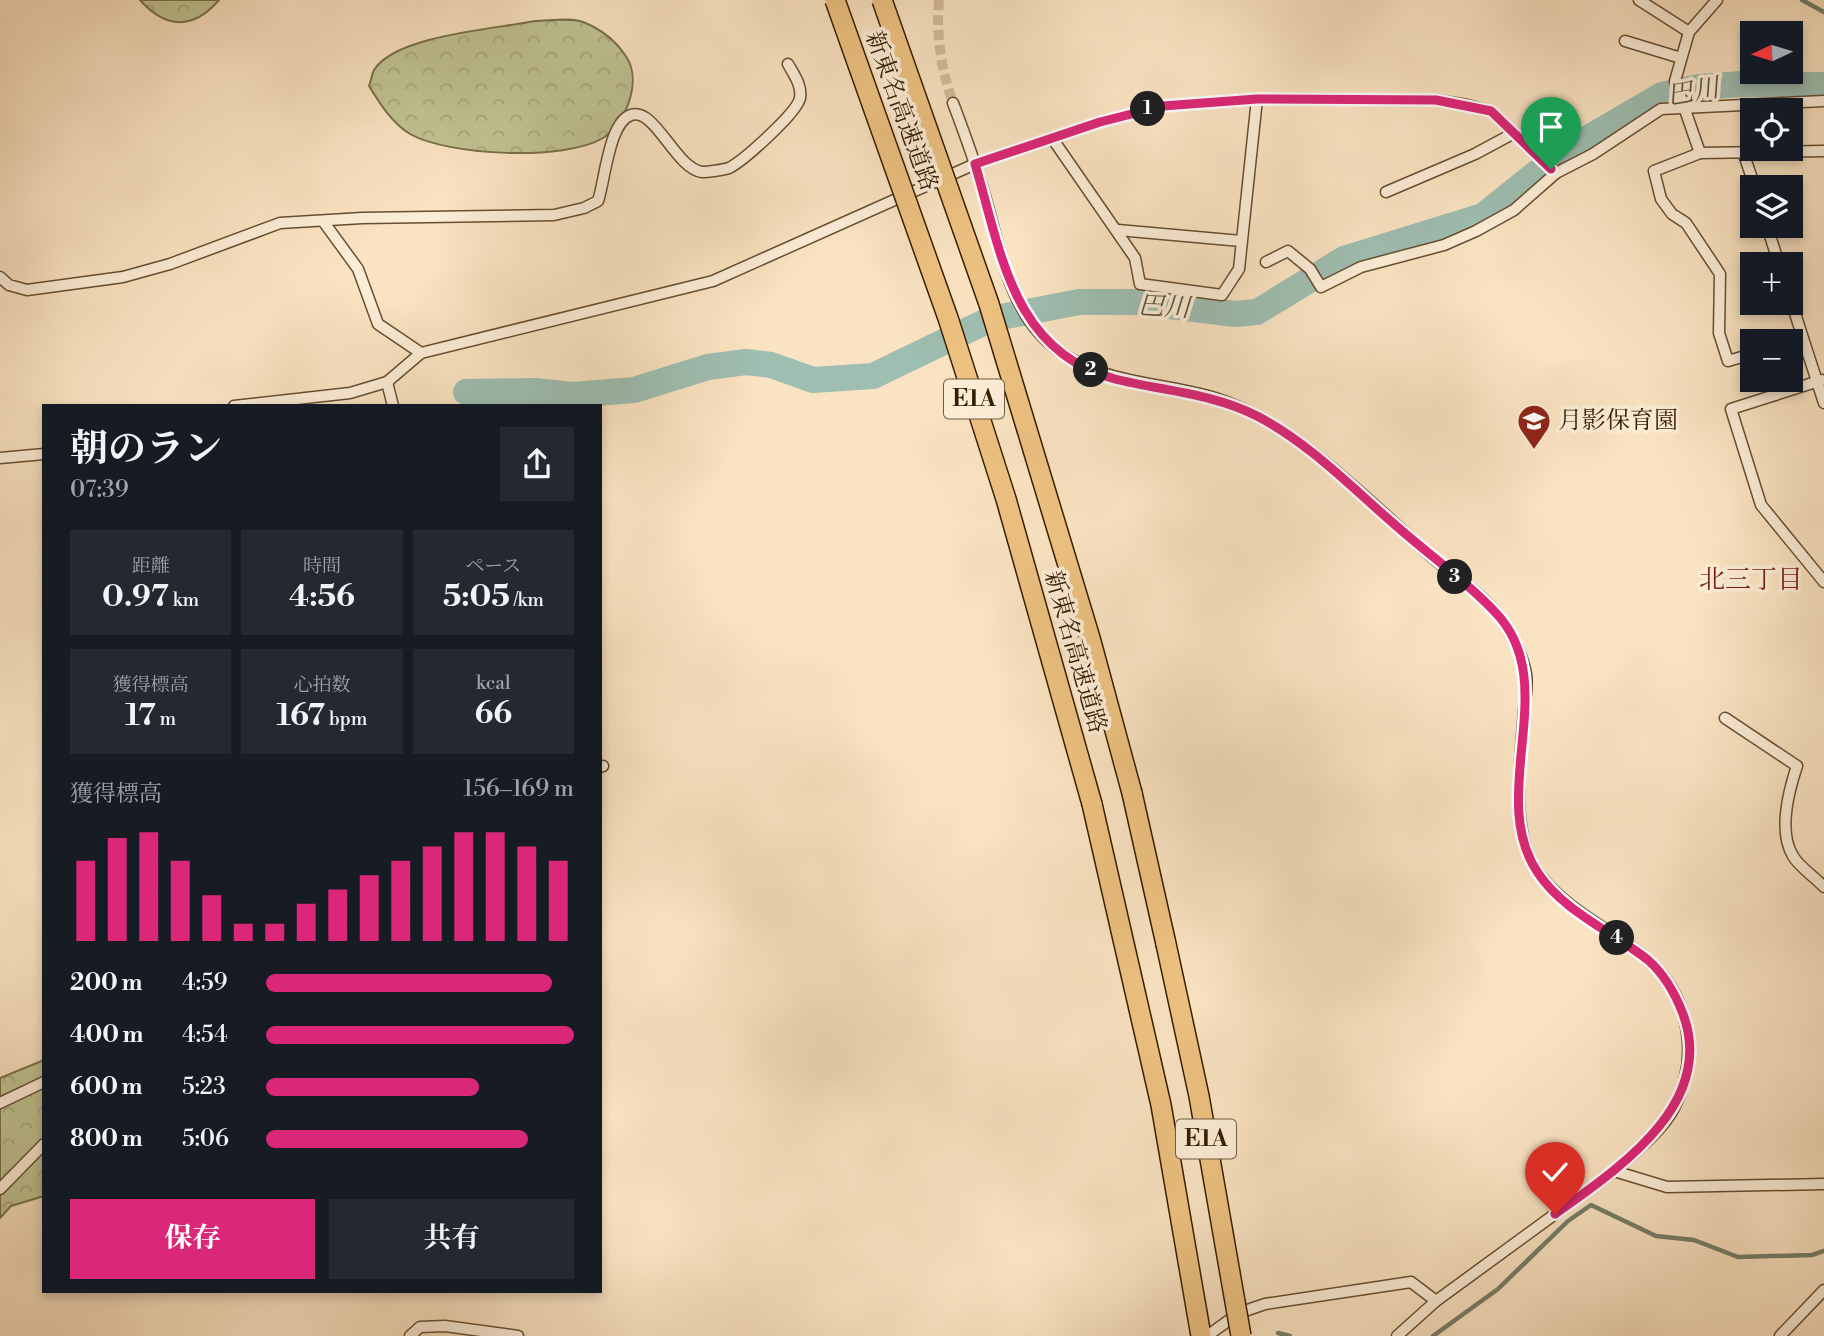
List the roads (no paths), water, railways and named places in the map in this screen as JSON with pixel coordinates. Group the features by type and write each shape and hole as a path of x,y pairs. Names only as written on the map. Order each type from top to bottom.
{"highway":[{"name":"新東名高速道路","path":"835,0 956,344 1010,512 1092,804 1129,954 1161,1105 1202,1336"},
{"name":"新東名高速道路","path":"883,0 989,304 1086,625 1132,793 1199,1096 1241,1336"}],"street":[{"path":"1639,0 1689,32"},
{"path":"1700,153 1675,81 1689,32 1717,0"},
{"path":"1625,41 1681,58"},
{"path":"0,277 9,285 27,290 123,276 170,264 280,223 457,215 554,215 583,208 598,201 614,133 627,116 635,113 650,119 679,158 701,172 728,168 792,116 800,99 800,84 788,64"},
{"path":"253,404 350,394 387,382 421,353 713,281 975,164 1052,138 1163,106 1257,99 1436,100 1491,111 1554,171"},
{"path":"1052,138 1135,258 1140,284 1222,295 1239,269 1257,99"},
{"path":"1266,262 1288,250 1310,269 1321,287 1360,267 1444,245 1465,236 1514,210 1554,171 1593,154 1661,109 1681,104 1824,101"},
{"path":"953,103 975,164 1012,289 1038,332 1058,351 1086,368 1113,378 1215,398 1259,417 1308,450 1498,614 1526,675 1519,784 1520,818 1528,851 1539,875 1569,903 1650,962 1674,989 1688,1026 1688,1068 1673,1110 1614,1171 1436,1301 1397,1336"},
{"path":"1386,192 1475,154 1514,133"},
{"path":"1803,151 1822,151 1824,162"},
{"path":"1740,152 1700,153 1654,172 1659,190 1672,214 1686,223 1720,274 1719,334 1728,361 1740,358"},
{"path":"323,221 358,270 378,324 421,353"},
{"path":"1118,230 1241,241"},
{"path":"1796,315 1821,381 1824,403"},
{"path":"1821,381 1731,409 1761,505 1824,582"},
{"path":"387,382 392,404"},
{"path":"0,458 42,454"},
{"path":"1725,718 1797,766 1786,798 1788,842 1793,856 1824,887"},
{"path":"0,1103 42,1083"},
{"path":"0,1189 42,1146"},
{"path":"1614,1171 1667,1187 1824,1184"},
{"path":"1207,1336 1239,1313 1296,1298 1412,1282 1436,1301"},
{"path":"1780,1336 1824,1290"},
{"path":"410,1336 420,1327 445,1326 518,1336"}],"waterway":[{"path":"1802,0 1824,12"},
{"name":"巴川","path":"466,392 535,391 572,395 634,390 708,367 746,362 771,365 813,380 873,376 991,319 1079,302 1138,302 1235,314 1257,312 1344,259 1483,216 1559,155 1662,95 1699,87 1741,84 1824,85"},
{"path":"1433,1336 1498,1289 1568,1221 1591,1205 1656,1236 1694,1240 1738,1257 1812,1255 1824,1251"},
{"path":"1278,1333 1290,1336"}],"tunnel":[{"path":"939,0 940,52 953,103"}],"place":[{"name":"月影保育園","path":"1534,451"}],"district":[{"name":"北三丁目","path":"1751,580"}]}
